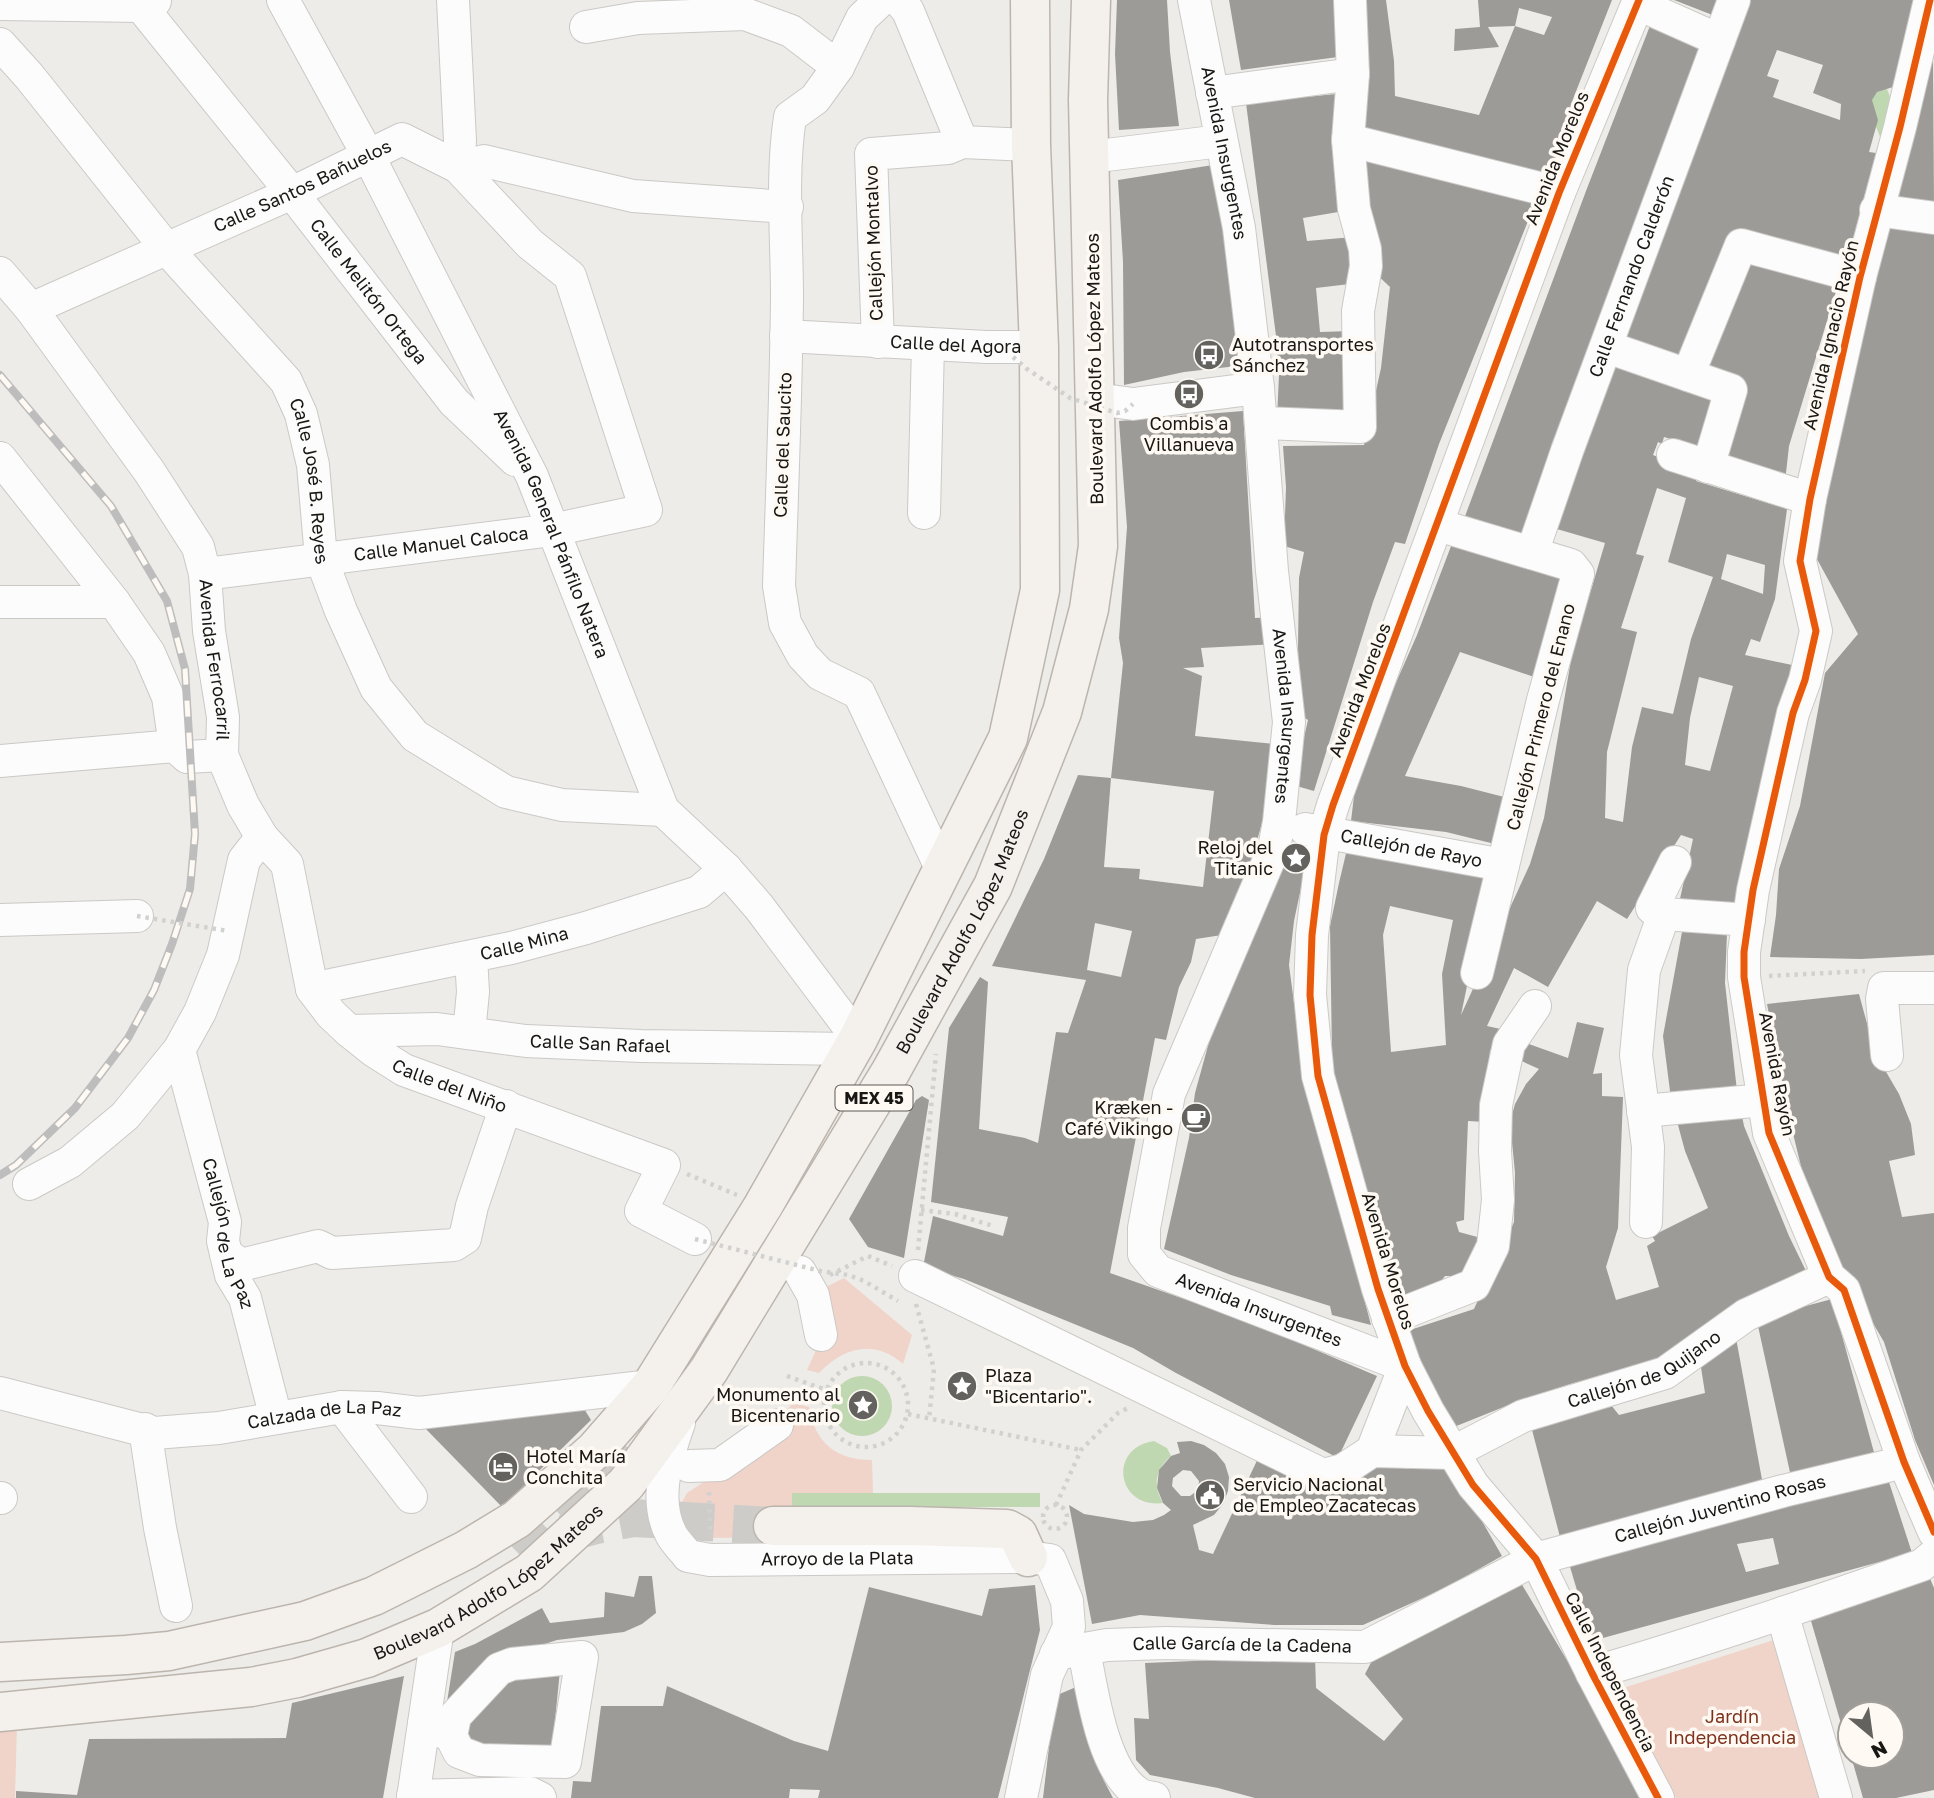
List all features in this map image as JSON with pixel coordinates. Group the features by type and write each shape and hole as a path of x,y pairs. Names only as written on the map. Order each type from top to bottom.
{"main road":[{"name":"Boulevard Adolfo López Mateos","path":"0,1662 169,1651 305,1620 374,1596 466,1550 527,1511 595,1450 651,1386 763,1206 854,1044 1008,738 1040,590 1026,352 1031,145 1030,0"},
{"name":"Boulevard Adolfo López Mateos","path":"0,1712 251,1687 297,1678 367,1658 438,1628 529,1573 626,1484 687,1402 891,1071 993,886 1062,712 1089,609 1114,401 1090,157 1088,100 1091,0"},
{"path":"823,1137 964,887 987,833 999,790 1008,738"},
{"path":"773,1526 1007,1529 1018,1535 1028,1557"},
{"path":"169,1651 266,1653 319,1642 396,1615 505,1557"}],"street":[{"name":"Avenida General Pánfilo Natera","path":"283,0 369,157 532,475 663,810 726,869 759,907 854,1044"},
{"path":"453,0 460,141 458,167 484,161 633,196 787,206"},
{"name":"Calle del Saucito","path":"881,0 862,18 838,67 815,99 790,117 785,153 786,337 779,586 785,623 803,656 820,674 859,692 942,870"},
{"path":"899,0 908,11 962,142"},
{"name":"Avenida Insurgentes","path":"1194,0 1239,228 1262,423 1272,571 1289,722 1274,848 1169,1094 1144,1228 1144,1254 1158,1272 1405,1366"},
{"path":"1262,423 1360,427 1358,311 1366,266 1365,250 1354,209 1349,141 1353,74 1350,0"},
{"name":"Calle Fernando Calderón","path":"1532,553 1567,451 1734,0"},
{"name":"Avenida Ignacio Rayón","path":"1805,680 1816,631 1800,561 1810,499 1876,210 1900,127 1930,0"},
{"path":"0,4 145,2"},
{"name":"Calle Melitón Ortega","path":"145,2 454,402 532,475"},
{"path":"1639,2 1719,40"},
{"name":"Avenida Morelos","path":"1452,1452 1405,1366 1388,1319 1318,1076 1310,995 1312,934 1324,835 1559,193 1639,2"},
{"path":"586,27 638,9 745,14 791,31 838,67"},
{"name":"Calle José B. Reyes","path":"0,44 29,76 166,248 286,381 301,414 313,465 321,558 341,611 376,688 415,736 506,792 562,804 663,810"},
{"path":"1212,93 1353,74"},
{"name":"Calle Santos Bañuelos","path":"31,309 292,193 402,139 458,167"},
{"path":"1090,157 1221,141"},
{"path":"1349,141 1559,193"},
{"name":"Callejón Montalvo","path":"878,342 871,154 948,148 962,142 1031,145"},
{"name":"Calle Manuel Caloca","path":"205,574 552,530 646,510 570,276 530,244 458,167"},
{"path":"1876,210 1934,218"},
{"path":"1688,375 1741,245 1860,277"},
{"name":"Avenida Ferrocarril","path":"0,273 31,309 149,471 198,547 205,574 209,631 223,717 222,755 243,806 262,837"},
{"name":"Calle del Agora","path":"786,337 986,347 1026,352"},
{"path":"924,513 928,344"},
{"path":"1607,347 1731,390 1708,467"},
{"path":"1114,401 1258,388"},
{"path":"1673,455 1810,499"},
{"path":"0,458 114,602 149,653 168,698 175,746 187,757 222,755"},
{"path":"1438,525 1532,553"},
{"name":"Callejón Primero del Enano","path":"1477,973 1543,700 1578,574 1571,565 1532,553"},
{"path":"0,602 114,602"},
{"name":"Avenida Rayón","path":"1805,680 1793,713 1752,890 1744,952 1744,977 1769,1133 1829,1277 1844,1290 1904,1462 1934,1532"},
{"path":"0,761 175,746"},
{"name":"Callejón de Rayo","path":"1279,822 1324,835 1503,865"},
{"path":"29,1184 70,1162 125,1116 178,1050 200,1012 223,955 244,860 262,837"},
{"name":"Calle del Niño","path":"262,837 287,864 312,989 331,1014 349,1031 404,1070 664,1165"},
{"path":"1675,862 1652,908 1664,914 1749,920"},
{"name":"Calle Mina","path":"312,989 471,957 586,928 699,892 726,869"},
{"path":"1646,1222 1648,1147 1636,1055 1644,970 1664,914"},
{"path":"0,920 137,916"},
{"path":"469,1033 473,992 471,957"},
{"path":"1887,1055 1882,999 1884,988 1934,988"},
{"path":"1388,1319 1474,1285 1493,1246 1498,1200 1494,1151 1496,1105 1509,1044 1535,1006"},
{"name":"Calle San Rafael","path":"349,1031 437,1029 526,1041 616,1045 854,1044"},
{"name":"Callejón de La Paz","path":"178,1050 226,1222 223,1241 231,1275 244,1298 276,1418"},
{"path":"1643,1111 1764,1100"},
{"path":"226,1254 241,1265 318,1246 332,1253 453,1245 465,1238 480,1180 506,1106"},
{"path":"664,1165 640,1210 695,1238"},
{"name":"Callejón de Quijano","path":"1452,1452 1522,1416 1665,1373 1746,1315 1829,1277"},
{"path":"804,1279 813,1295 821,1335"},
{"path":"910,1294 1157,1394 1323,1475 1343,1470 1372,1451 1452,1452"},
{"path":"1372,1451 1405,1366"},
{"name":"Calzada de La Paz","path":"0,1393 154,1433 219,1428 342,1406 419,1413 651,1386"},
{"name":"Arroyo de la Plata","path":"687,1402 667,1455 663,1483 664,1513 671,1534 688,1556 710,1560 1028,1557 1051,1560 1067,1601 1070,1652"},
{"path":"342,1406 411,1497"},
{"path":"699,1476 720,1465 777,1425"},
{"path":"145,1429 160,1528 176,1606"},
{"name":"Calle Independencia","path":"1452,1452 1473,1485 1536,1559 1658,1798"},
{"name":"Callejón Juventino Rosas","path":"1536,1559 1783,1491 1904,1462"},
{"name":"Calle Independencia","path":"1592,1673 1680,1648 1922,1565 1934,1555"},
{"name":"Calle García de la Cadena","path":"1070,1652 1107,1645 1166,1643 1365,1647 1536,1559"},
{"path":"1782,1613 1836,1798"},
{"path":"438,1628 438,1730 425,1797 530,1793 540,1798"},
{"path":"1021,1798 1047,1675 1070,1652 1113,1766 1138,1794 1154,1798"},
{"path":"582,1657 565,1762 480,1760 459,1752 438,1730 455,1716 499,1669 512,1664 582,1657"}],"path":[{"path":"1026,352 1027,369 1070,398 1117,413 1125,411 1114,401"},
{"path":"137,916 228,931"},
{"path":"1744,977 1866,971 1884,988"},
{"path":"929,1419 934,1369 910,1294 937,1048"},
{"path":"664,1165 763,1206"},
{"path":"921,1210 955,1214 993,1226"},
{"path":"695,1238 820,1271 848,1275 910,1294"},
{"path":"804,1279 868,1256 910,1294"},
{"path":"856,1364 882,1366 901,1382 907,1394 908,1414 897,1434 885,1443 872,1447 857,1447 843,1442 832,1432 825,1419 823,1404 826,1390 834,1377 844,1369 856,1364"},
{"path":"787,1376 826,1390"},
{"path":"1056,1505 1082,1450 1118,1413 1157,1394"},
{"path":"908,1414 1082,1450"},
{"path":"699,1476 710,1537"},
{"path":"1056,1505 1064,1508 1068,1519 1064,1526 1052,1530 1044,1522 1043,1514 1048,1507 1056,1505"}],"green space":[{"path":"844,1278 912,1335 903,1364 881,1351 859,1349 838,1357 819,1373 807,1370 817,1348 818,1291"},
{"path":"793,1403 809,1407 816,1430 829,1447 848,1457 872,1460 873,1493 792,1493 792,1507 785,1508 788,1537 702,1538 689,1532 679,1513 687,1493 756,1444"},
{"name":"Jardín Independencia","path":"1780,1638 1825,1798 1676,1798 1620,1689"},
{"path":"17,1724 15,1798 0,1798 0,1726"}],"shaded area":[{"path":"862,1376 879,1381 887,1389 892,1406 887,1423 879,1431 862,1436 845,1431 837,1423 832,1406 837,1389 845,1381"},
{"path":"1154,1441 1167,1448 1171,1456 1162,1466 1157,1478 1163,1503 1147,1502 1136,1497 1128,1488 1124,1477 1124,1465 1129,1454 1139,1446"},
{"path":"792,1493 1040,1493 1040,1507 792,1507"}],"building":[{"path":"1117,0 1167,0 1179,126 1119,130 1115,54"},
{"path":"1229,0 1334,0 1338,57 1241,70"},
{"path":"1363,0 1386,0 1394,61 1395,96 1479,115 1515,26 1488,27 1499,47 1454,51 1455,29 1480,27 1478,0 1612,0 1573,99 1549,177 1360,131 1369,64","holes":["1519,8 1552,17 1544,35 1515,26"]},
{"path":"1674,0 1721,0 1715,16"},
{"path":"1743,0 1914,0 1893,87 1877,92 1872,100 1878,120 1869,152 1876,153 1847,261 1727,253 1687,358 1621,342","holes":["1777,50 1823,65 1813,93 1841,104 1840,120 1773,97 1779,80 1767,76"]},
{"path":"1653,18 1706,41 1520,536 1464,519 1586,191"},
{"path":"1933,53 1934,205 1895,203"},
{"path":"1336,94 1344,211 1303,218 1307,241 1353,237 1358,283 1316,288 1320,332 1351,331 1351,417 1277,418 1279,375 1276,336 1246,103"},
{"path":"1361,155 1536,201 1439,444 1405,544 1395,542 1373,602 1314,791 1293,785 1308,720 1300,715 1298,647 1299,578 1304,552 1284,546 1286,487 1283,446 1364,445 1381,368 1390,287 1373,271"},
{"path":"1213,165 1246,365 1184,372 1124,385 1123,262 1118,180"},
{"path":"1890,222 1934,232 1934,955 1861,959 1770,957 1779,869 1800,806 1825,673 1858,634 1812,550"},
{"path":"1742,256 1837,288 1789,446 1785,482 1719,456 1744,379 1703,365"},
{"path":"1609,363 1719,400 1703,449 1664,437 1662,444 1658,442 1653,455 1699,474 1696,481 1787,509 1775,599 1760,642 1751,639 1745,655 1792,665 1731,917 1678,908 1693,839 1681,835 1627,919 1597,901 1548,987 1514,968 1487,1026 1505,1030 1501,1052 1490,1050 1485,1122 1468,1121 1464,1220 1456,1222 1459,1232 1481,1238 1473,1259 1466,1265 1469,1276 1445,1276 1438,1285 1401,1298 1380,1238 1348,1121 1337,1100 1332,1054 1330,926 1348,845 1491,870 1461,1015 1530,864 1544,818 1572,654 1605,543 1550,527","holes":["1657,488 1686,498 1668,562 1713,577 1691,639 1673,714 1642,707 1632,747 1623,822 1605,818 1607,752 1637,632 1621,628 1644,556 1636,554","1727,554 1765,565 1763,594 1721,579","1699,677 1733,686 1710,771 1685,765 1690,718","1390,906 1453,920 1442,974 1446,1045 1391,1052 1383,935"]},
{"path":"1243,411 1255,618 1276,617 1278,644 1201,648 1204,667 1183,668 1202,676 1195,736 1275,744 1265,813 1242,892 1222,935 1196,939 1191,962 1179,987 1166,1040 1155,1038 1110,1273 1250,1322 1377,1376 1338,1458 1133,1348 964,1279 923,1267 933,1216 1003,1236 1008,1217 931,1202 949,1028 980,977 988,982 979,1129 1038,1143 1056,1032 1068,1033 1086,980 992,966 1044,859 1078,775 1111,778 1123,663 1119,638 1127,527 1119,421","holes":["1111,778 1214,791 1203,887 1139,879 1140,869 1104,867","1095,923 1132,931 1121,977 1087,970"]},
{"path":"1458,528 1566,569 1540,679 1460,652 1405,776 1512,799 1499,845 1446,832 1351,821 1357,771 1417,635"},
{"path":"1285,859 1306,864 1294,921 1289,965 1306,1094 1333,1180 1371,1325 1332,1315 1330,1306 1231,1275 1164,1249 1189,1138 1195,1093 1214,1024"},
{"path":"1682,932 1727,933 1725,983 1737,1091 1744,1126 1807,1273 1645,1366 1615,1371 1567,1385 1449,1429 1421,1364 1410,1330 1474,1309 1514,1222 1515,1173 1510,1122 1515,1104 1526,1084 1539,1069 1517,1059 1523,1042 1568,1058 1577,1022 1604,1028 1593,1074 1602,1073 1602,1096 1623,1097 1618,1228 1606,1267 1616,1300 1659,1287 1647,1246 1655,1241 1652,1236 1708,1208 1685,1151 1671,1099 1663,1036"},
{"path":"1859,994 1875,1053 1899,1094 1911,1124 1915,1155 1889,1161 1902,1217 1934,1213 1934,1485 1915,1440 1884,1342 1824,1239 1807,1191 1789,1117 1767,1004"},
{"path":"922,1096 929,1100 904,1258 868,1247 849,1219 916,1100"},
{"path":"1832,1299 1875,1456 1791,1477 1758,1326 1791,1310"},
{"path":"1736,1338 1763,1485 1560,1537 1531,1426 1611,1405 1619,1415 1705,1393 1700,1361"},
{"name":"Hotel María Conchita","path":"583,1407 591,1420 502,1507 423,1426"},
{"path":"1191,1441 1216,1453 1225,1464 1229,1477 1223,1504 1214,1515 1193,1525 1199,1550 1213,1554 1261,1452 1321,1482 1383,1461 1406,1469 1428,1469 1446,1464 1502,1556 1445,1588 1363,1625 1275,1625 1140,1615 1092,1624 1069,1505 1084,1514 1133,1522 1153,1520 1164,1515 1171,1510 1163,1503 1157,1488 1159,1470 1171,1456 1180,1453 1177,1442","holes":["1183,1470 1191,1471 1199,1481 1198,1490 1190,1496 1181,1496 1172,1486 1173,1478"]},
{"path":"1888,1479 1912,1553 1592,1641 1568,1560","holes":["1773,1538 1779,1564 1746,1572 1737,1544"]},
{"path":"639,1576 652,1576 656,1613 642,1624 624,1632 557,1640 487,1663 446,1708 455,1652 542,1608 550,1623 604,1617 605,1592 634,1597"},
{"path":"1929,1576 1934,1588 1934,1790 1896,1798 1863,1798 1855,1770 1906,1770 1906,1700 1836,1700 1836,1706 1809,1614"},
{"path":"1518,1578 1568,1662 1639,1798 1255,1798 1150,1775 1136,1760 1134,1718 1149,1719 1145,1663 1315,1656 1316,1688 1384,1741 1403,1719 1365,1674 1375,1655"},
{"path":"1035,1585 1040,1630 998,1798 818,1798 820,1790 790,1789 789,1798 571,1798 573,1781 591,1782 601,1706 663,1706 667,1686 794,1741 828,1751 869,1587 982,1616 989,1589"},
{"path":"560,1670 552,1751 464,1744 467,1716 502,1677"},
{"path":"404,1676 383,1798 16,1798 16,1791 77,1795 89,1739 286,1738 292,1703"},
{"path":"1076,1687 1083,1725 1113,1798 1043,1798 1055,1696"}],"waterway":[{"path":"1864,63 1898,150"}],"tunnel":[{"path":"517,1552 598,1475 640,1425"},
{"path":"564,1534 633,1518 773,1526"}],"railway":[{"path":"0,375 111,506 167,601 185,669 195,834 190,889 172,944 154,990 128,1038 75,1108 16,1165 0,1175"}],"cycle path":[{"path":"1639,0 1559,193 1333,805 1324,835 1312,935 1310,995 1318,1076 1378,1289 1405,1366 1428,1411 1473,1485 1536,1559 1658,1798"},
{"path":"1930,0 1860,277 1810,499 1800,561 1816,631 1805,680 1793,713 1753,890 1744,952 1744,977 1769,1133 1829,1277 1844,1290 1904,1462 1934,1532"}],"place":[{"name":"Autotransportes Sánchez","path":"1209,355"},
{"name":"Combis a Villanueva","path":"1189,394"},
{"name":"Reloj del Titanic","path":"1296,858"},
{"name":"Kræken - Café Vikingo","path":"1196,1118"},
{"name":"Plaza \"Bicentario\".","path":"962,1386"},
{"name":"Monumento al Bicentenario","path":"863,1405"},
{"name":"Hotel María Conchita","path":"503,1467"},
{"name":"Servicio Nacional de Empleo Zacatecas","path":"1210,1495"}]}
